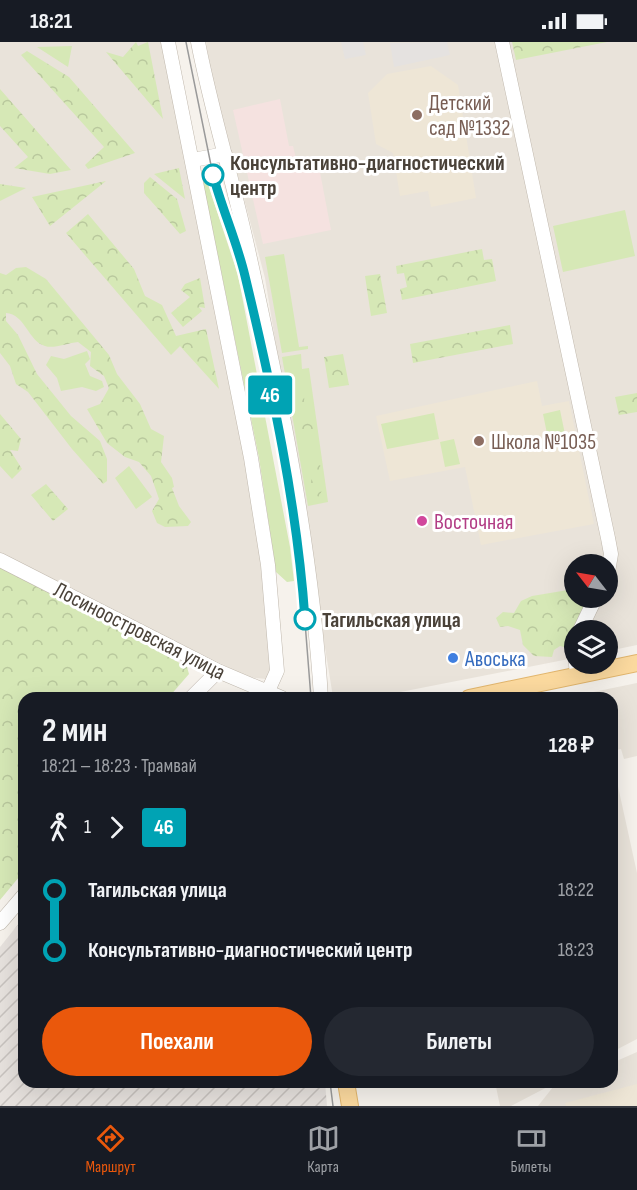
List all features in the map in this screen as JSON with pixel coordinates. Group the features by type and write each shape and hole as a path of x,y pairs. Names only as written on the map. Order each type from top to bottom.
{"main road":[{"path":"497,692 637,663"},
{"path":"347,1088 350,1106"}],"street":[{"path":"168,42 251,458 268,565 277,671 268,691"},
{"path":"198,42 249,254 300,512 316,622 321,692"},
{"path":"502,42 611,554"},
{"path":"193,160 225,154"},
{"name":"Лосиноостровская улица","path":"0,560 218,671 268,691"},
{"path":"197,692 218,671"},
{"path":"0,923 18,902"}],"shaded area":[{"path":"0,42 166,42 254,499 271,668 266,679 248,677 0,555"},
{"path":"206,42 637,42 637,645 618,649 618,620 564,620 564,660 401,692 332,692 265,278 212,78"},
{"path":"341,42 363,42 366,55 345,59"},
{"path":"447,42 450,55 394,67 390,43"},
{"name":"Детский сад №1332","path":"431,66 458,85 476,198 431,207 428,191 400,196 393,153 376,144 368,93 387,74"},
{"path":"280,99 289,146 293,146 298,167 319,167 331,230 263,244 233,110"},
{"name":"Школа №1035","path":"537,381 542,406 569,401 594,524 481,545 465,467 390,481 376,416"},
{"path":"637,683 637,756 624,759 621,749 618,750 618,692 593,692"},
{"path":"618,786 637,873 637,1039 618,1049"},
{"path":"18,924 18,1088 326,1088 327,1106 0,1106 0,947"},
{"path":"637,1052 637,1106 538,1106 552,1088 618,1088 618,1060"},
{"path":"637,1084 637,1106 566,1106 565,1103"},
{"path":"496,1088 546,1088 511,1106 500,1106"}],"green space":[{"path":"136,42 138,46 148,42 163,119 106,52 123,57"},
{"path":"512,42 607,42 516,60"},
{"path":"72,46 68,67 37,47"},
{"path":"27,51 69,77 135,153 88,169 85,165 104,147 21,55"},
{"path":"0,89 71,170 50,174 14,168 28,157 0,126"},
{"path":"179,168 185,199 154,174"},
{"path":"204,172 238,275 290,547 294,581 287,582 276,572 259,458 201,173"},
{"path":"150,177 177,199 186,231 180,234 144,193 144,183"},
{"path":"106,181 50,226 32,197"},
{"path":"0,184 26,188 0,201"},
{"path":"625,210 635,256 563,272 553,226"},
{"path":"88,214 134,269 145,296 162,305 176,336 206,329 219,389 180,346 171,355 66,233"},
{"path":"482,249 484,260 492,259 496,281 402,300 400,289 407,287 404,273 397,274 396,266"},
{"path":"284,254 299,347 308,346 308,349 282,353 265,257"},
{"path":"26,267 46,279 109,355 117,374 140,404 151,429 164,436 161,462 172,478 174,487 172,488 179,506 191,522 188,526 165,527 157,523 152,511 159,499 151,476 139,462 125,457 107,443 87,409 100,404 109,388 104,376 90,366 91,352 78,342 45,346 34,339 18,318 6,313 6,321 18,335 37,374 71,416 100,441 107,459 107,481 103,484 72,449 28,392 16,384 10,366 0,353 0,273 6,275 16,268"},
{"path":"380,274 387,313 371,316 365,276"},
{"path":"200,278 205,308 199,307 202,311 183,327 171,313 190,297 181,290 185,284"},
{"path":"510,325 513,344 413,363 410,344"},
{"path":"87,351 90,359 85,364 90,376 102,381 104,387 96,391 82,387 61,391 57,378 46,365 51,356 64,359"},
{"path":"301,354 302,369 309,368 328,502 308,506 282,357"},
{"path":"343,354 349,385 329,388 324,357"},
{"path":"637,393 637,412 619,415 615,397"},
{"path":"304,395 305,410 316,423 311,444 304,444 299,426 302,413 297,408 296,397"},
{"path":"560,410 567,444 550,448 543,414"},
{"path":"434,413 439,439 387,449 381,424"},
{"path":"0,414 21,439 18,451 10,450 22,469 12,479 0,466"},
{"path":"454,439 460,464 445,467 440,442"},
{"path":"313,463 320,464 323,488 319,497 310,493"},
{"path":"129,466 152,497 136,509 115,478"},
{"path":"46,484 68,509 53,521 31,495"},
{"path":"0,565 187,667 189,674 173,692 18,692 18,878 0,900"},
{"path":"564,591 564,608 586,608 579,620 564,620 564,647 560,646 554,650 552,657 534,656 523,645 520,630 508,626 500,627 496,618 503,612 514,613 521,601 532,596"}],"tram line":[{"path":"186,42 213,175 244,273 288,483 300,559 311,692"},
{"name":"46","path":"213,175 244,273 273,407 300,559 305,619"},
{"path":"331,1088 333,1106"}],"place":[{"name":"Детский сад №1332","path":"417,115"},
{"name":"Консультативно-диагностический центр","path":"213,175"},
{"name":"Школа №1035","path":"479,441"},
{"name":"Восточная","path":"422,521"},
{"name":"Тагильская улица","path":"305,619"},
{"name":"Авоська","path":"453,658"}]}
